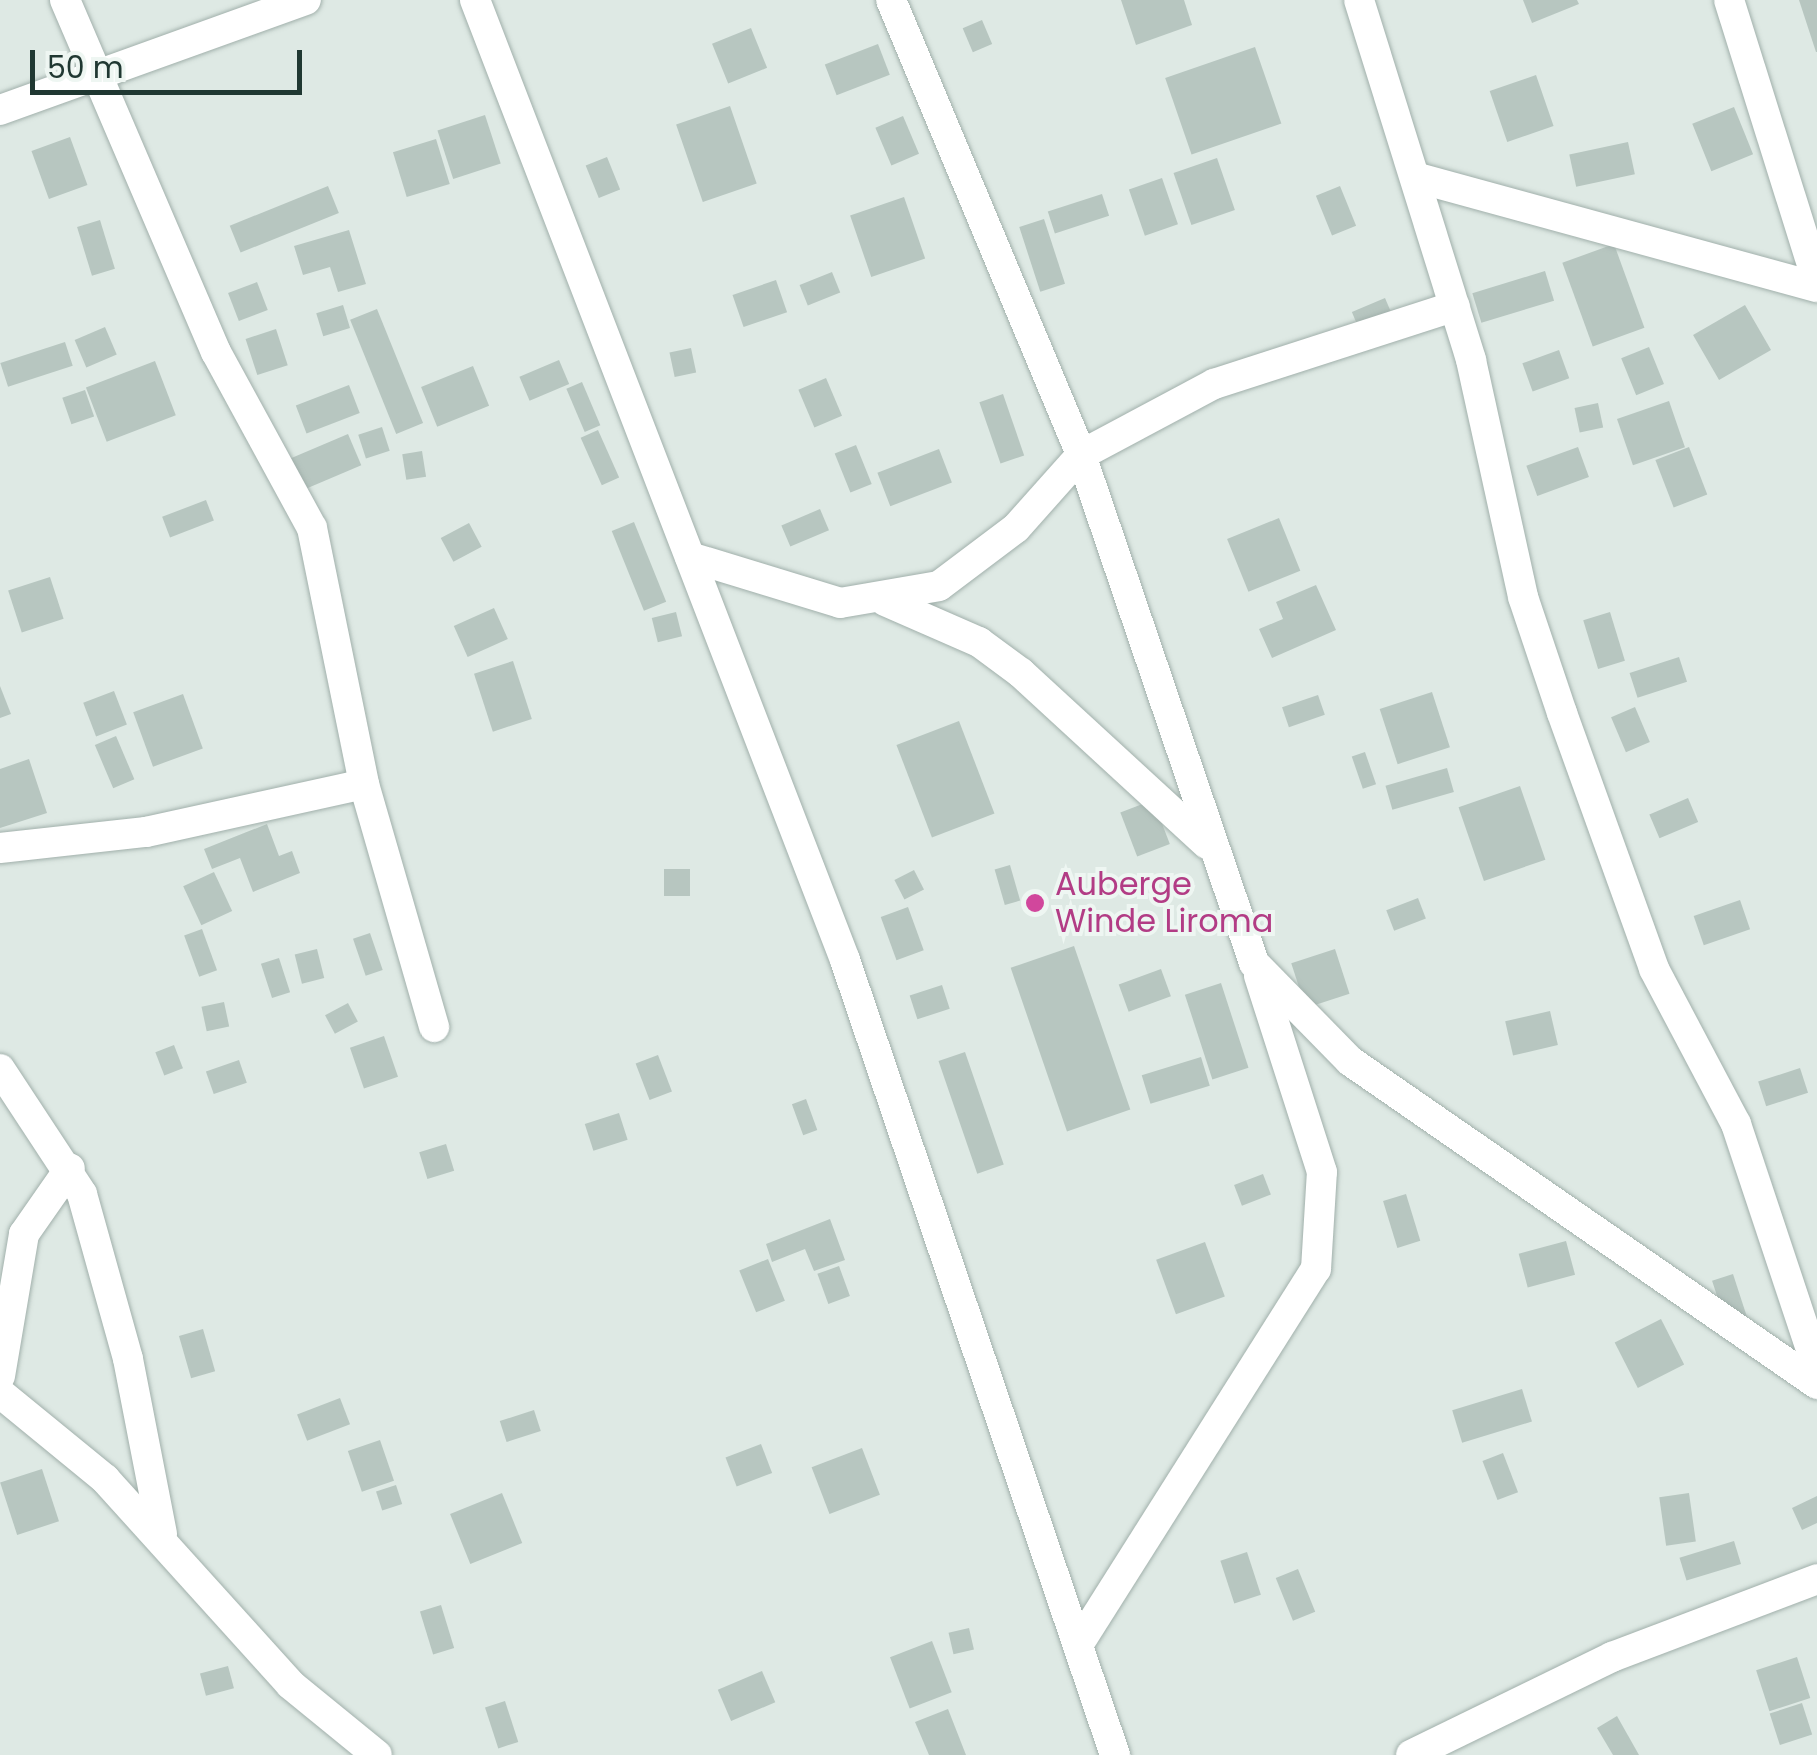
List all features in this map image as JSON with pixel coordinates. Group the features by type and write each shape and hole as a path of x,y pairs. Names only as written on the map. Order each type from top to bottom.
{"street":[{"path":"66,0 92,78 216,352 312,528 364,784 434,1027"},
{"path":"0,110 306,0"},
{"path":"475,0 845,960 1115,1755"},
{"path":"891,0 1081,455 1322,1172 1316,1270 1078,1645"},
{"path":"1359,0 1418,178 1455,306 1524,597 1562,713 1654,969 1736,1124 1817,1366"},
{"path":"1729,0 1817,284"},
{"path":"1418,178 1817,284"},
{"path":"690,557 840,603 885,600 939,586 984,556 1081,455 1214,384 1455,306"},
{"path":"885,600 978,642 1020,674 1211,848"},
{"path":"0,848 146,832 364,784"},
{"path":"1254,964 1350,1060 1817,1384"},
{"path":"0,1069 70,1168 128,1358 162,1534"},
{"path":"0,1376 24,1234 70,1168"},
{"path":"0,1393 162,1534 290,1684 377,1755"},
{"path":"1411,1755 1629,1650 1817,1579"}],"building":[{"path":"1121,0 1184,0 1192,25 1136,45"},
{"path":"1523,0 1577,0 1579,4 1532,23"},
{"path":"1799,0 1817,0 1817,52 1816,52"},
{"path":"982,20 992,44 973,52 963,28"},
{"path":"751,28 767,68 728,84 712,44"},
{"path":"878,44 890,75 837,95 825,64"},
{"path":"1255,47 1281,124 1192,155 1165,78"},
{"path":"1536,75 1554,126 1507,142 1490,91"},
{"path":"730,106 757,184 703,202 676,125"},
{"path":"1734,107 1753,154 1711,171 1692,124"},
{"path":"485,115 501,164 453,179 437,130"},
{"path":"903,116 919,154 891,165 875,128"},
{"path":"70,137 87,185 49,199 31,151"},
{"path":"436,139 450,184 407,197 393,152"},
{"path":"1628,142 1635,174 1576,187 1569,154"},
{"path":"607,157 620,189 599,198 586,166"},
{"path":"1217,158 1235,210 1191,225 1174,173"},
{"path":"1162,178 1178,224 1145,236 1129,189"},
{"path":"328,186 339,213 241,253 230,226"},
{"path":"1340,186 1356,226 1332,236 1316,196"},
{"path":"1102,194 1109,216 1055,233 1048,212"},
{"path":"904,197 925,258 871,277 850,216"},
{"path":"1044,219 1065,284 1040,292 1019,227"},
{"path":"100,220 115,269 92,276 77,227"},
{"path":"349,230 366,284 338,292 330,267 303,275 294,246"},
{"path":"1614,244 1644,328 1593,346 1562,263"},
{"path":"1545,271 1554,301 1481,323 1472,293"},
{"path":"832,272 840,292 808,306 800,285"},
{"path":"776,280 787,312 744,327 733,295"},
{"path":"257,282 268,310 239,321 228,293"},
{"path":"1385,298 1395,322 1362,336 1352,312"},
{"path":"343,305 350,328 323,336 316,313"},
{"path":"1745,305 1771,350 1719,380 1693,335"},
{"path":"377,309 423,423 396,434 350,320"},
{"path":"105,327 117,355 86,368 75,340"},
{"path":"276,329 288,365 257,375 246,339"},
{"path":"65,342 73,366 8,387 0,363"},
{"path":"1649,347 1664,384 1636,395 1621,358"},
{"path":"691,348 696,372 675,377 669,353"},
{"path":"1559,350 1569,378 1533,392 1522,363"},
{"path":"559,360 569,384 530,401 519,377"},
{"path":"155,361 176,415 107,442 86,388"},
{"path":"473,366 489,406 437,427 421,387"},
{"path":"826,378 842,416 814,427 798,390"},
{"path":"582,382 600,425 585,432 566,389"},
{"path":"349,385 360,413 307,433 296,405"},
{"path":"85,390 94,416 71,424 62,398"},
{"path":"1003,394 1024,455 1001,464 979,402"},
{"path":"1669,401 1685,447 1633,465 1617,419"},
{"path":"1598,403 1603,427 1580,432 1575,408"},
{"path":"382,427 390,451 366,459 358,435"},
{"path":"598,430 619,478 602,485 581,438"},
{"path":"348,434 361,465 304,490 291,458"},
{"path":"856,445 872,484 850,493 835,454"},
{"path":"1578,447 1589,477 1537,496 1526,466"},
{"path":"1689,447 1707,495 1674,508 1655,460"},
{"path":"939,449 952,483 890,506 877,473"},
{"path":"422,451 426,477 406,480 402,454"},
{"path":"206,500 214,521 170,537 162,517"},
{"path":"820,509 829,530 790,547 781,525"},
{"path":"1279,518 1300,571 1248,592 1227,539"},
{"path":"634,522 666,602 644,611 612,531"},
{"path":"469,523 482,547 453,562 441,538"},
{"path":"50,577 64,619 22,632 8,591"},
{"path":"1316,585 1336,630 1272,658 1259,629 1283,619 1276,602"},
{"path":"494,608 508,639 468,657 454,626"},
{"path":"676,612 682,636 658,642 652,618"},
{"path":"1610,612 1625,661 1598,669 1583,620"},
{"path":"1679,657 1687,682 1638,698 1630,673"},
{"path":"513,661 532,719 493,732 474,674"},
{"path":"0,686 11,714 0,718"},
{"path":"114,691 127,725 96,736 83,703"},
{"path":"1432,692 1450,747 1398,764 1380,709"},
{"path":"183,694 203,749 153,767 133,712"},
{"path":"1318,695 1325,715 1289,727 1282,707"},
{"path":"1635,707 1650,742 1626,752 1611,717"},
{"path":"959,721 994,813 932,837 896,745"},
{"path":"116,736 134,779 113,788 95,745"},
{"path":"1365,752 1376,784 1363,789 1352,757"},
{"path":"29,759 47,813 0,828 0,769"},
{"path":"1447,768 1454,792 1392,810 1385,786"},
{"path":"1520,786 1545,860 1484,881 1459,807"},
{"path":"1688,798 1698,822 1659,838 1649,814"},
{"path":"1153,800 1170,844 1137,856 1120,813"},
{"path":"267,824 279,856 292,851 300,873 253,892 240,858 212,869 204,849"},
{"path":"1010,865 1020,901 1005,905 995,869"},
{"path":"664,869 690,869 690,896 664,896"},
{"path":"914,870 924,890 904,900 894,880"},
{"path":"214,872 232,911 201,925 183,886"},
{"path":"1418,898 1426,919 1394,931 1386,910"},
{"path":"1740,900 1750,929 1704,945 1694,916"},
{"path":"908,907 924,950 896,960 881,917"},
{"path":"202,929 217,970 199,977 184,935"},
{"path":"370,933 383,970 366,976 353,939"},
{"path":"1074,946 1130,1110 1067,1131 1011,968"},
{"path":"317,949 324,978 302,984 295,955"},
{"path":"1335,949 1350,994 1306,1008 1291,963"},
{"path":"279,958 290,992 272,998 261,964"},
{"path":"1161,969 1171,996 1129,1012 1119,984"},
{"path":"1221,983 1249,1068 1212,1079 1185,995"},
{"path":"942,985 950,1009 917,1019 910,996"},
{"path":"224,1002 229,1026 207,1031 202,1007"},
{"path":"348,1003 358,1022 335,1034 325,1015"},
{"path":"1550,1011 1558,1045 1513,1055 1505,1021"},
{"path":"384,1036 398,1077 364,1088 350,1048"},
{"path":"174,1045 183,1068 164,1076 155,1052"},
{"path":"965,1052 1004,1165 977,1174 939,1061"},
{"path":"658,1055 672,1091 650,1100 636,1064"},
{"path":"1201,1057 1210,1086 1150,1104 1142,1075"},
{"path":"239,1060 247,1083 214,1094 206,1071"},
{"path":"1800,1068 1808,1093 1766,1106 1758,1082"},
{"path":"806,1099 817,1130 803,1135 792,1104"},
{"path":"619,1113 628,1140 593,1151 585,1124"},
{"path":"446,1144 454,1171 427,1179 419,1152"},
{"path":"1263,1174 1271,1195 1242,1206 1234,1185"},
{"path":"1406,1194 1420,1241 1397,1248 1383,1201"},
{"path":"830,1219 845,1260 814,1271 805,1249 772,1262 766,1244"},
{"path":"1566,1241 1575,1275 1528,1287 1519,1254"},
{"path":"1205,1242 1225,1297 1176,1314 1156,1260"},
{"path":"768,1259 785,1301 756,1312 739,1271"},
{"path":"839,1266 850,1296 828,1304 817,1274"},
{"path":"1733,1274 1747,1317 1726,1324 1712,1281"},
{"path":"1661,1319 1684,1364 1638,1388 1615,1343"},
{"path":"203,1329 215,1371 191,1378 179,1336"},
{"path":"1522,1389 1532,1422 1462,1443 1452,1410"},
{"path":"340,1398 350,1424 307,1441 297,1414"},
{"path":"534,1410 541,1431 507,1442 500,1421"},
{"path":"380,1440 394,1481 362,1492 348,1451"},
{"path":"761,1444 772,1473 737,1487 726,1458"},
{"path":"862,1448 880,1495 830,1514 812,1467"},
{"path":"1503,1453 1518,1492 1498,1500 1482,1461"},
{"path":"42,1469 59,1521 17,1535 0,1483"},
{"path":"396,1485 402,1504 382,1511 376,1491"},
{"path":"502,1493 522,1543 470,1564 450,1514"},
{"path":"1689,1493 1696,1542 1666,1546 1659,1497"},
{"path":"1817,1496 1817,1523 1802,1530 1792,1508"},
{"path":"1734,1541 1741,1564 1687,1581 1679,1558"},
{"path":"1247,1552 1261,1595 1234,1603 1220,1561"},
{"path":"1298,1569 1315,1612 1293,1621 1276,1578"},
{"path":"441,1605 454,1648 433,1654 420,1611"},
{"path":"969,1628 974,1649 953,1654 949,1633"},
{"path":"932,1641 952,1692 910,1708 890,1657"},
{"path":"1797,1657 1810,1698 1769,1711 1756,1670"},
{"path":"228,1666 234,1688 206,1696 200,1674"},
{"path":"762,1671 775,1702 731,1721 718,1690"},
{"path":"505,1701 518,1742 498,1748 485,1707"},
{"path":"1802,1703 1812,1734 1780,1745 1770,1714"},
{"path":"948,1709 966,1755 929,1755 915,1722"},
{"path":"1617,1716 1639,1755 1613,1755 1597,1728"}],"place":[{"name":"Auberge Winde Liroma","path":"1035,903"}]}
